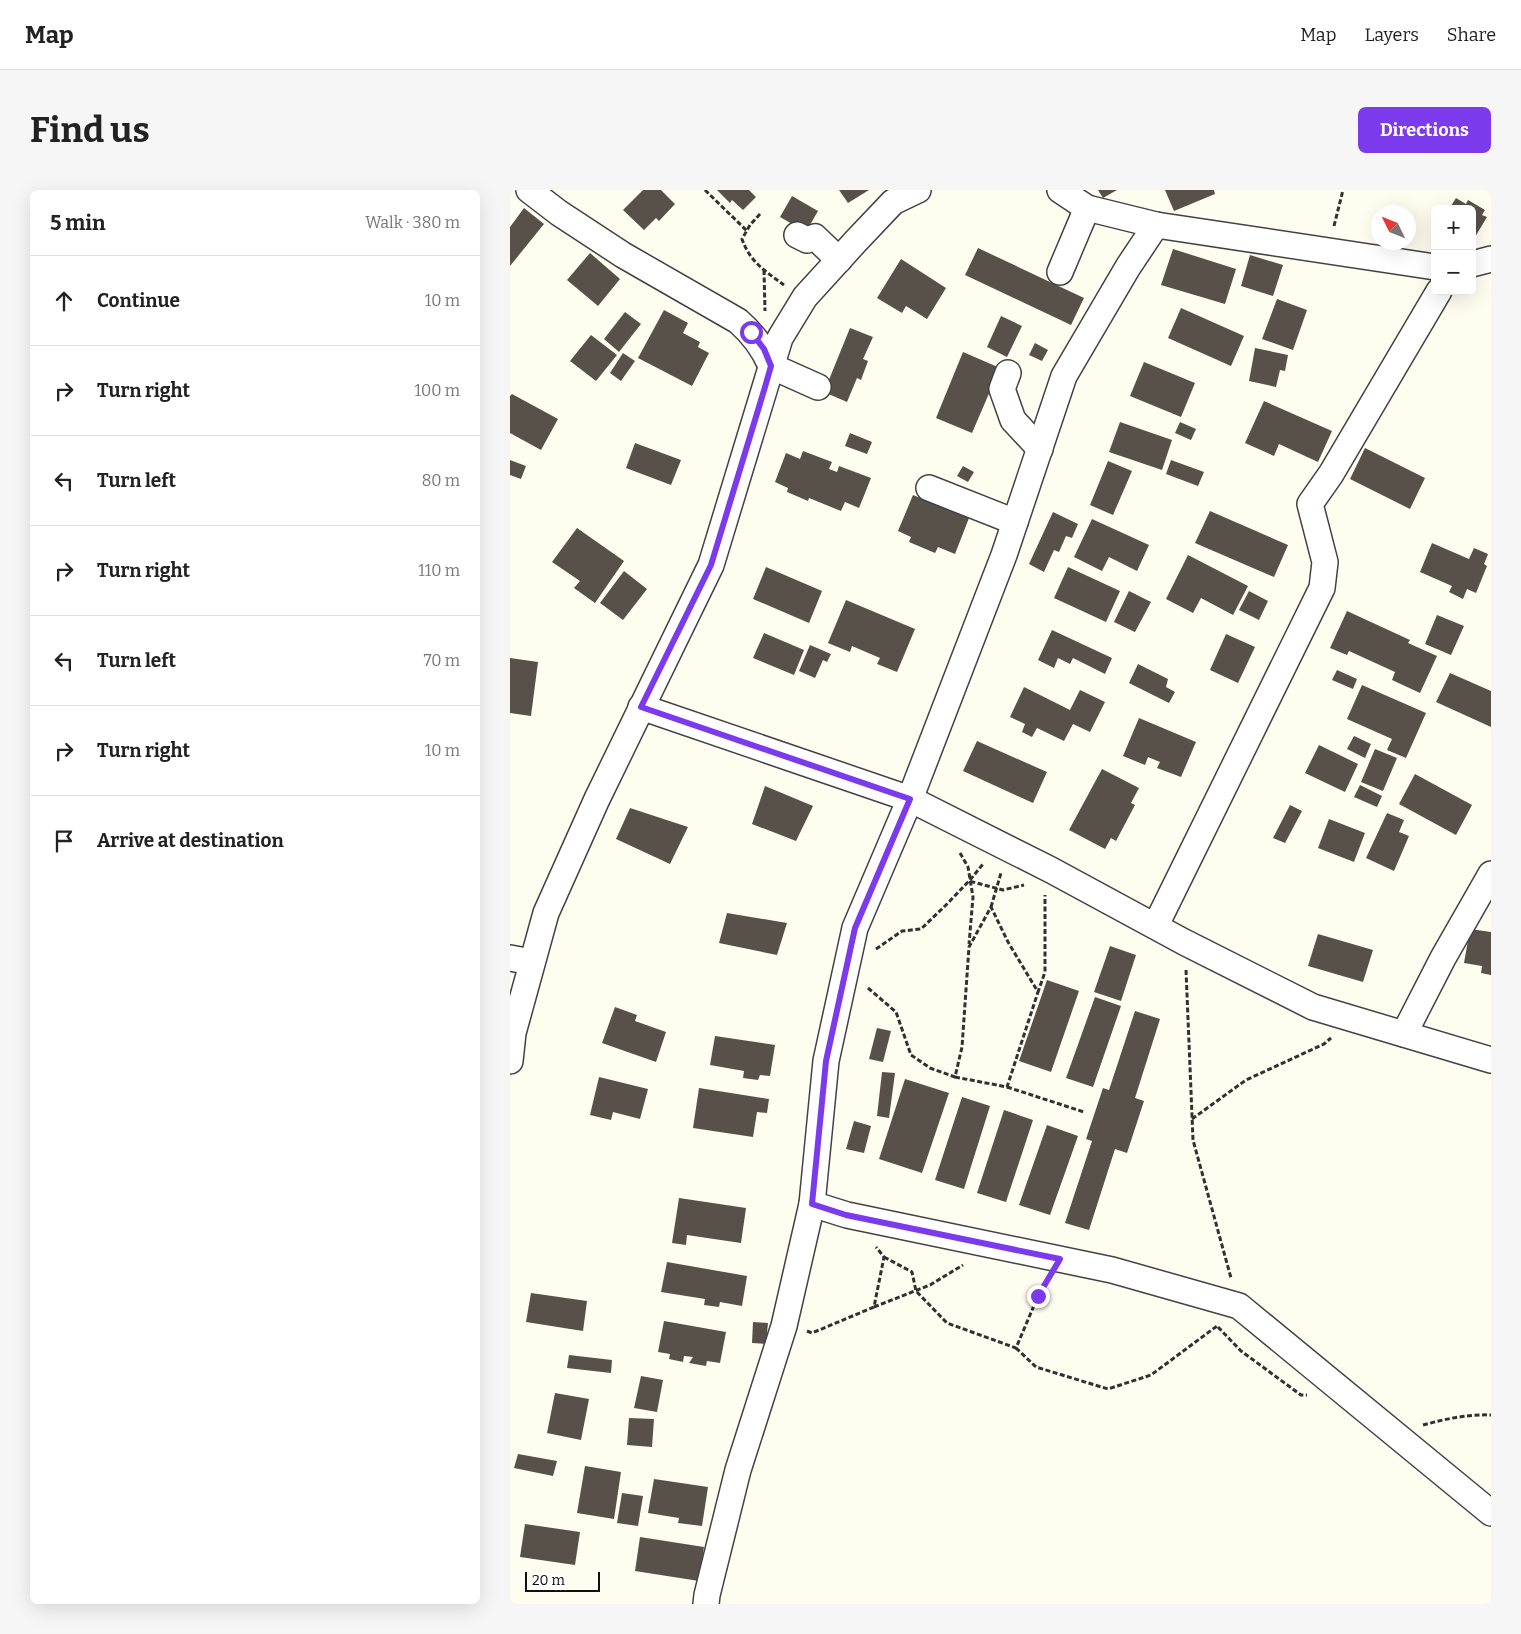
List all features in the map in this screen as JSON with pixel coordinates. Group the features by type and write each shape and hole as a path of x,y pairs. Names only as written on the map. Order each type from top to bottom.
{"street":[{"path":"510,1061 521,960 546,913 597,799 711,565 780,338 802,302 839,260 889,196 918,190"},
{"path":"1060,190 1087,208 1156,225 1431,266"},
{"path":"542,194 559,213 646,270 738,321 751,332 764,349 771,366 818,387"},
{"path":"1060,272 1087,208"},
{"path":"706,1604 738,1470 784,1326 812,1204 826,1061 855,928 910,799 1015,522 1064,376 1128,267 1156,225"},
{"path":"797,235 807,240 815,237 839,260"},
{"path":"1476,263 1491,259"},
{"path":"1156,925 1322,588 1325,562 1310,504 1331,474 1438,295"},
{"path":"1008,372 1002,389 1013,420 1040,449"},
{"path":"929,488 1015,522"},
{"path":"641,707 910,799 1009,849 1048,876 1156,925 1184,942 1313,1007 1491,1060"},
{"path":"1404,1034 1443,958 1491,874"},
{"path":"812,1204 846,1215 1112,1270 1239,1306 1491,1513"}],"path":[{"path":"705,190 746,231"},
{"path":"1328,251 1343,190"},
{"path":"760,214 742,239 747,254 764,270 791,290 802,302"},
{"path":"764,270 765,317"},
{"path":"948,818 952,840 968,867 973,896 962,1047 955,1077"},
{"path":"969,947 991,907 995,888 1009,849"},
{"path":"969,880 1003,890 1048,876 1045,972 1007,1087"},
{"path":"969,880 921,929 902,931 844,976 869,988 896,1012 910,1055 930,1068 955,1077 1007,1087 1084,1112"},
{"path":"991,907 1008,942 1038,992"},
{"path":"872,1243 884,1257 912,1272 916,1291 947,1323 1016,1348 1036,1368 1108,1389 1150,1375 1208,1333 1239,1306 1193,1140 1184,942"},
{"path":"1192,1120 1246,1080 1324,1044 1353,1018"},
{"path":"784,1326 812,1333 930,1285 996,1245"},
{"path":"874,1307 884,1257"},
{"path":"1016,1348 1038,1296 1060,1259"},
{"path":"1393,1433 1440,1420 1478,1414 1491,1415"}],"building":[{"path":"643,190 661,190 675,204 659,221 656,218 644,230 623,210"},
{"path":"717,190 749,190 756,197 743,210 732,200 730,203"},
{"path":"839,190 869,190 848,203"},
{"path":"1098,190 1117,190 1103,198"},
{"path":"1165,190 1214,190 1215,194 1174,211"},
{"path":"792,196 818,211 806,232 780,217"},
{"path":"1456,198 1466,204 1468,200 1485,210 1482,215 1487,217 1476,235 1476,205 1452,205"},
{"path":"524,208 544,224 510,266 510,227"},
{"path":"978,248 1084,298 1071,325 965,275"},
{"path":"1173,249 1236,269 1225,304 1161,285"},
{"path":"590,253 620,279 598,306 567,280"},
{"path":"1250,255 1283,265 1273,296 1241,286"},
{"path":"901,259 946,288 927,319 906,306 902,313 877,298"},
{"path":"1277,299 1307,310 1293,350 1262,339"},
{"path":"1181,308 1244,336 1231,366 1168,338"},
{"path":"664,310 688,323 683,333 700,342 698,347 709,353 692,386 638,358"},
{"path":"625,312 641,324 619,352 604,339"},
{"path":"1001,316 1022,326 1007,357 987,347"},
{"path":"850,328 873,337 863,359 868,361 861,380 857,378 847,402 824,392"},
{"path":"591,335 617,355 596,381 570,361"},
{"path":"1035,343 1048,350 1042,361 1029,355"},
{"path":"1255,348 1288,355 1285,371 1280,370 1276,387 1249,381"},
{"path":"963,352 1000,368 972,433 936,418"},
{"path":"623,353 635,361 621,381 610,373"},
{"path":"1144,362 1195,383 1181,417 1130,396"},
{"path":"512,394 558,419 541,450 510,433 510,396"},
{"path":"1264,401 1332,431 1318,462 1279,444 1274,456 1245,443"},
{"path":"1120,422 1172,440 1162,470 1109,452"},
{"path":"1180,422 1196,429 1191,440 1175,433"},
{"path":"850,433 872,442 867,454 845,446"},
{"path":"635,443 681,460 671,485 626,468"},
{"path":"1365,448 1425,478 1410,509 1350,479"},
{"path":"803,451 832,462 829,469 837,472 839,466 871,478 859,508 845,502 841,511 809,498 808,501 787,492 788,488 775,482 786,453 800,459"},
{"path":"510,460 526,466 521,479 510,475"},
{"path":"1171,460 1204,472 1198,486 1166,474"},
{"path":"1108,461 1132,471 1113,515 1090,505"},
{"path":"963,466 974,472 968,482 957,476"},
{"path":"913,495 969,518 955,554 938,547 935,553 909,542 911,537 898,531"},
{"path":"1210,511 1288,545 1274,577 1195,543"},
{"path":"1053,512 1078,524 1072,538 1066,536 1059,552 1054,550 1044,572 1029,564"},
{"path":"1092,519 1149,545 1137,571 1109,557 1102,571 1074,557"},
{"path":"577,528 624,561 595,603 574,588 580,581 552,562"},
{"path":"1432,543 1469,559 1474,548 1488,554 1484,564 1487,566 1476,593 1467,589 1463,599 1449,592 1452,586 1420,572"},
{"path":"1188,555 1248,586 1233,615 1201,598 1193,613 1166,599"},
{"path":"766,567 822,591 809,623 753,599"},
{"path":"1068,567 1120,591 1106,622 1054,598"},
{"path":"624,571 647,589 623,620 600,603"},
{"path":"1129,591 1151,602 1135,632 1114,622"},
{"path":"1249,591 1268,601 1259,620 1239,610"},
{"path":"846,600 915,629 897,672 877,664 880,658 852,646 850,652 828,643"},
{"path":"1347,611 1410,640 1408,643 1437,656 1420,693 1392,680 1395,672 1349,651 1347,655 1330,648"},
{"path":"1437,615 1464,626 1451,655 1425,644"},
{"path":"1052,630 1112,658 1105,674 1073,658 1070,664 1058,658 1054,668 1038,660"},
{"path":"764,633 804,650 794,675 753,658"},
{"path":"1226,634 1255,647 1238,683 1210,670"},
{"path":"810,645 831,654 827,662 823,660 815,678 799,671"},
{"path":"510,658 538,662 531,716 510,713"},
{"path":"1138,664 1168,679 1166,687 1175,692 1169,703 1129,683"},
{"path":"1337,670 1357,679 1353,689 1332,680"},
{"path":"1450,673 1491,691 1491,727 1436,702"},
{"path":"1362,685 1426,713 1406,758 1387,750 1392,739 1347,719"},
{"path":"1024,687 1070,710 1080,690 1105,702 1090,732 1073,724 1064,741 1037,728 1032,737 1022,732 1025,724 1010,717"},
{"path":"1139,718 1196,742 1181,777 1157,768 1160,762 1148,757 1145,765 1123,756"},
{"path":"1354,736 1371,744 1365,758 1347,749"},
{"path":"977,741 1047,772 1033,803 963,771"},
{"path":"1319,745 1358,764 1345,792 1305,773"},
{"path":"1375,749 1397,758 1383,791 1361,782"},
{"path":"1102,769 1139,788 1131,803 1135,805 1116,841 1111,838 1105,849 1069,830"},
{"path":"1415,774 1472,805 1456,835 1399,804"},
{"path":"1360,785 1382,796 1377,807 1354,797"},
{"path":"765,786 813,806 796,841 752,824"},
{"path":"1290,805 1302,811 1285,843 1273,838"},
{"path":"630,808 688,827 670,864 616,839"},
{"path":"1387,813 1404,820 1399,832 1409,836 1394,871 1366,858"},
{"path":"1329,819 1365,833 1354,862 1318,848"},
{"path":"727,913 787,923 777,955 719,943"},
{"path":"1470,929 1491,932 1491,975 1481,973 1482,966 1464,963"},
{"path":"1318,934 1373,950 1363,982 1308,966"},
{"path":"1110,946 1136,955 1121,1001 1094,992"},
{"path":"1047,980 1079,991 1051,1072 1019,1061"},
{"path":"1095,997 1121,1006 1093,1087 1066,1078"},
{"path":"615,1007 637,1015 635,1021 666,1032 656,1062 602,1043"},
{"path":"1135,1011 1160,1019 1135,1098 1144,1101 1127,1153 1115,1149 1089,1230 1065,1223 1092,1141 1086,1139 1103,1088 1109,1090"},
{"path":"877,1028 891,1031 883,1062 869,1059"},
{"path":"715,1036 775,1045 770,1076 760,1075 758,1080 743,1078 744,1071 710,1065"},
{"path":"882,1072 895,1073 889,1118 877,1116"},
{"path":"599,1077 648,1089 640,1119 613,1112 611,1120 590,1115"},
{"path":"905,1079 949,1093 922,1173 879,1159"},
{"path":"699,1088 769,1099 767,1113 757,1112 753,1137 693,1128"},
{"path":"962,1097 990,1106 964,1189 935,1180"},
{"path":"1004,1110 1033,1120 1006,1202 977,1193"},
{"path":"854,1121 871,1126 864,1153 846,1149"},
{"path":"1047,1125 1078,1136 1050,1215 1019,1205"},
{"path":"679,1198 746,1208 741,1243 687,1235 686,1245 672,1243"},
{"path":"667,1262 747,1276 742,1306 720,1302 719,1307 704,1305 705,1299 661,1292"},
{"path":"531,1293 587,1301 583,1331 526,1322"},
{"path":"664,1321 726,1332 720,1363 707,1361 706,1366 689,1363 693,1357 684,1356 683,1362 669,1359 670,1354 658,1352"},
{"path":"753,1322 768,1323 766,1344 752,1343"},
{"path":"569,1355 612,1360 611,1373 567,1368"},
{"path":"641,1376 663,1380 657,1412 634,1408"},
{"path":"555,1393 589,1399 581,1440 547,1433"},
{"path":"629,1418 654,1419 652,1447 627,1445"},
{"path":"518,1454 557,1461 553,1476 514,1468"},
{"path":"585,1466 621,1472 614,1519 577,1513"},
{"path":"654,1479 708,1487 702,1526 678,1523 679,1518 648,1513"},
{"path":"622,1493 643,1496 638,1526 617,1523"},
{"path":"525,1524 580,1532 575,1565 520,1557"},
{"path":"640,1537 704,1547 699,1581 635,1571"}],"route":[{"path":"751,332 764,349 771,366 765,387 711,565 641,707 910,799 855,928 826,1061 812,1204 846,1215 1060,1259 1038,1296"}]}
